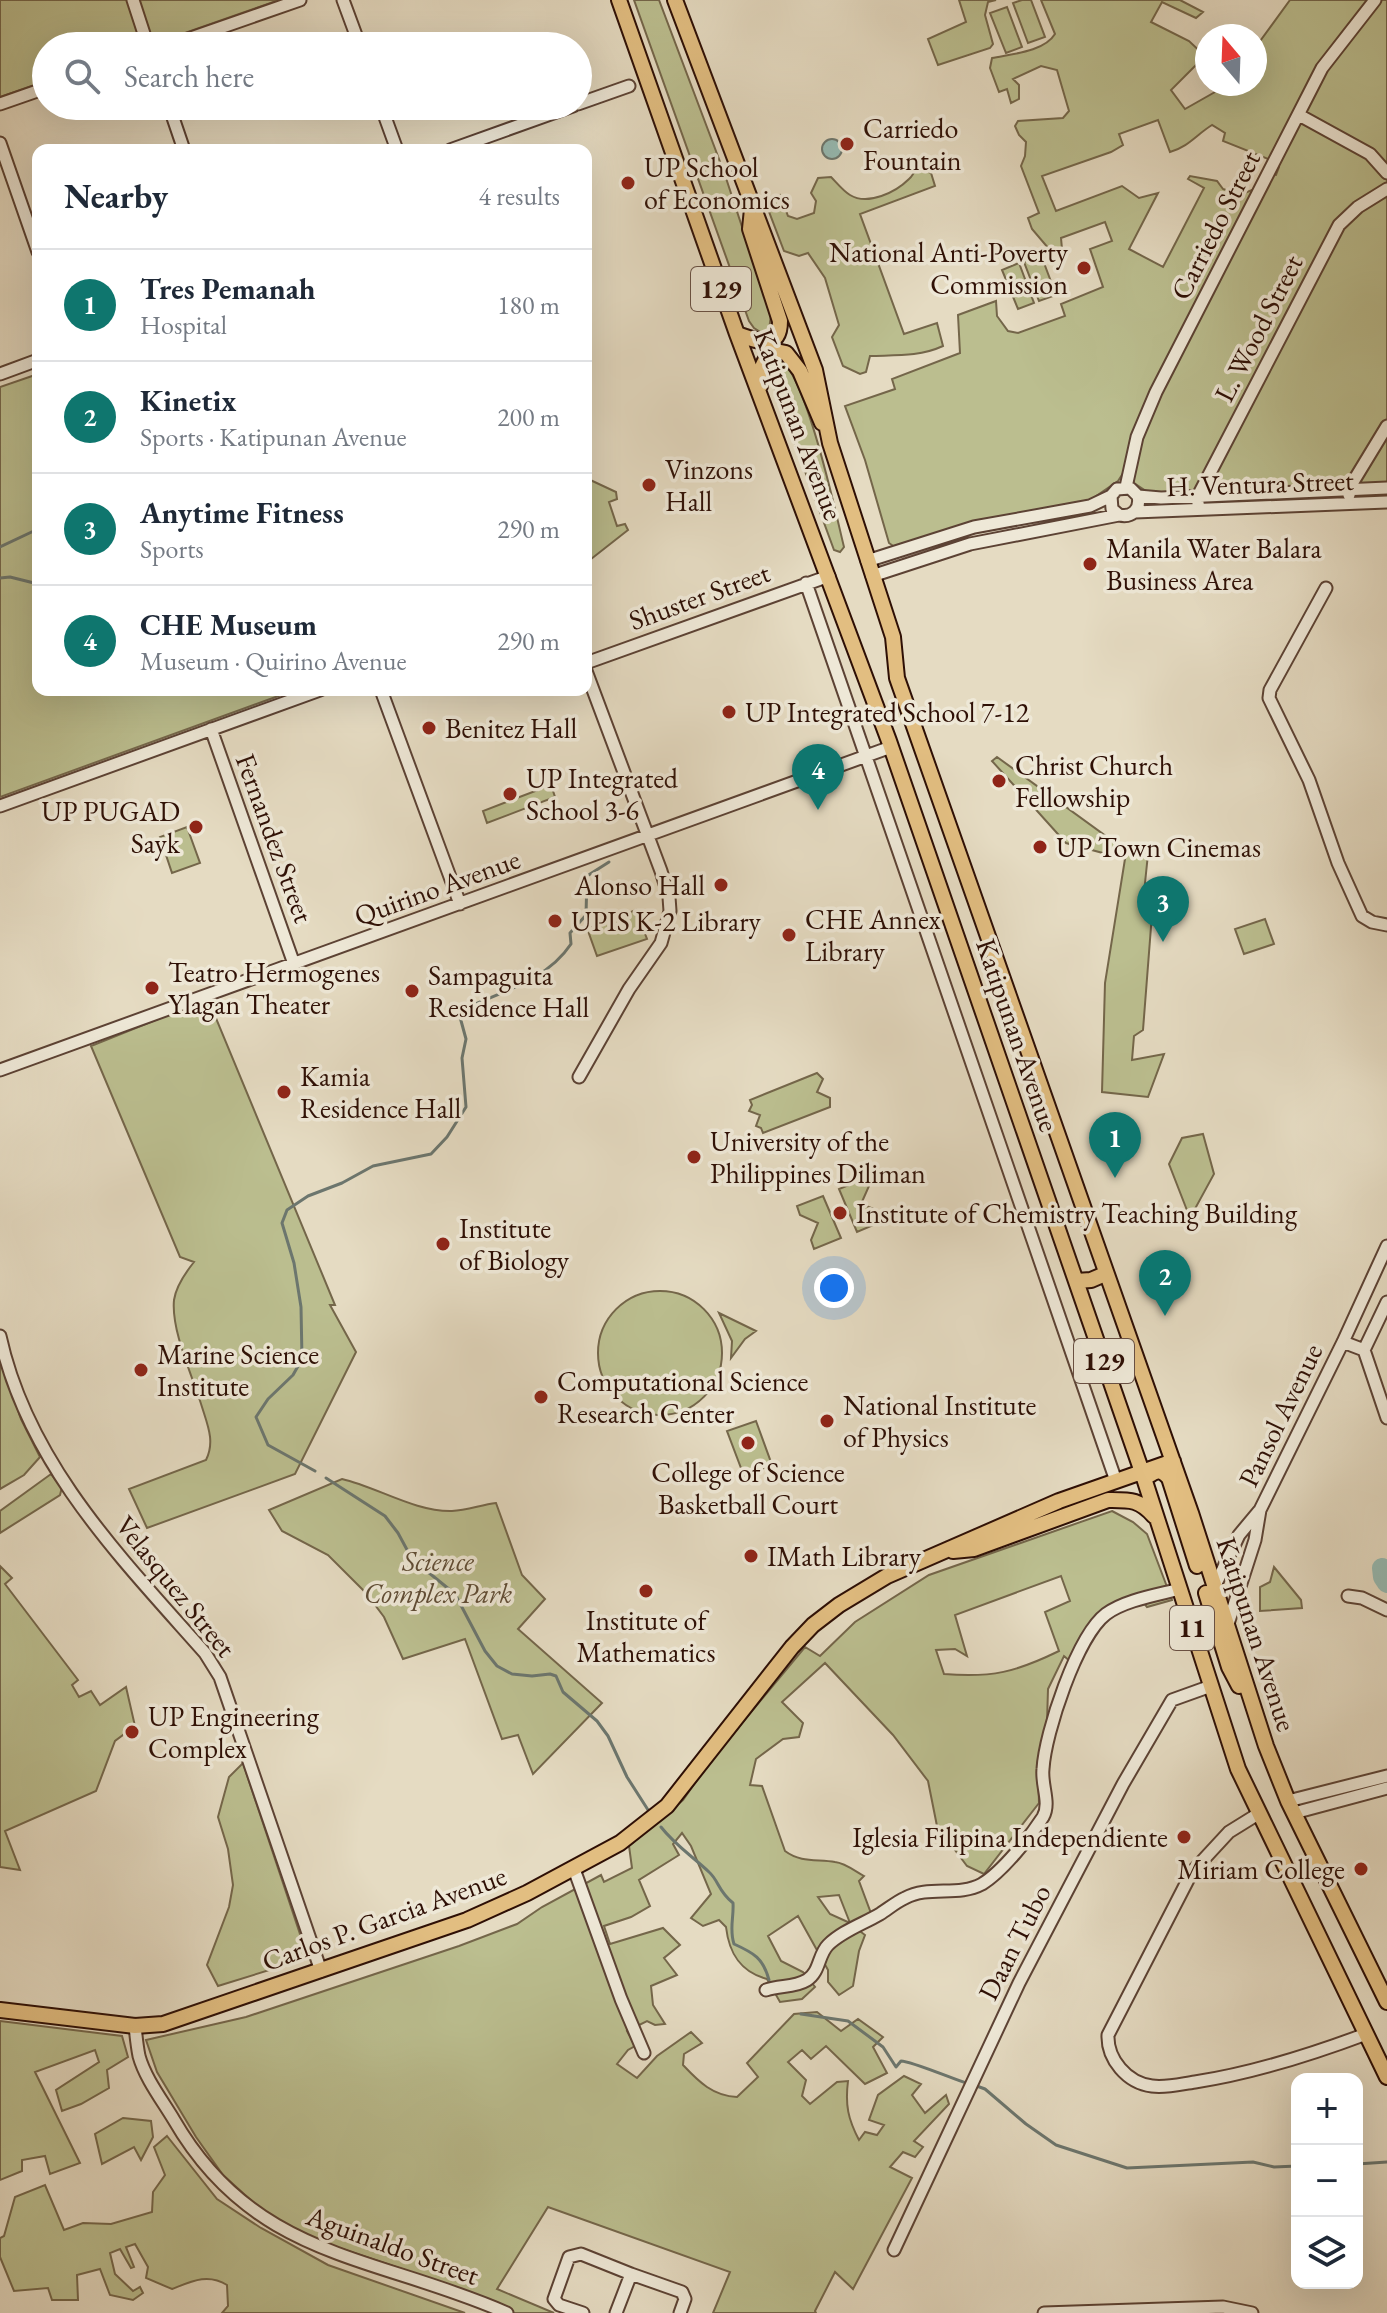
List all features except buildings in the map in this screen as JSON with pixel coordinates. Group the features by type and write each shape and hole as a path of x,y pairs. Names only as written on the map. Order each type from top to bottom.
{"main road":[{"name":"Katipunan Avenue","path":"619,0 737,334 891,747 1158,1520 1238,1769 1387,2077"},
{"name":"Katipunan Avenue","path":"675,0 815,370 829,438 893,637 897,678 1173,1461 1252,1703 1291,1807 1387,2002"},
{"path":"737,334 765,342 773,339 780,330 780,321 750,229 753,204"},
{"path":"760,393 764,361 776,351 786,353 800,371 829,438"},
{"path":"982,1012 1010,1003"},
{"path":"1076,1281 1091,1280 1105,1274"},
{"path":"1116,1481 1131,1442"},
{"name":"Carlos P. Garcia Avenue","path":"0,2010 135,2026 163,2024 467,1920 574,1869 620,1843 667,1806 776,1665 813,1625 855,1594 887,1576 1059,1501 1116,1481 1143,1476 1173,1461"},
{"path":"1143,1476 1159,1471 1169,1478 1229,1667 1235,1681 1252,1703"},
{"name":"Carlos P. Garcia Avenue","path":"949,1551 974,1549 1108,1500 1129,1500 1144,1505 1158,1520"}],"street":[{"path":"133,0 143,32"},
{"path":"208,32 300,0"},
{"path":"343,0 355,32"},
{"name":"Carriedo Street","path":"1126,487 1137,437 1156,392 1322,68 1375,0"},
{"path":"592,99 629,86"},
{"path":"0,104 32,93"},
{"path":"1299,115 1370,154 1387,173"},
{"path":"174,120 182,144"},
{"path":"386,120 395,144"},
{"path":"467,144 534,120"},
{"path":"0,143 32,235"},
{"name":"L. Wood Street","path":"1198,502 1339,225 1358,207 1386,192"},
{"path":"0,374 32,362"},
{"path":"1349,497 1387,426"},
{"path":"867,561 952,532 1090,506 1111,496 1117,489 1126,487 1138,496 1139,505 1135,512 1127,516 970,544 872,576"},
{"name":"H. Ventura Street","path":"1349,497 1387,488"},
{"path":"1111,496 1112,509 1119,515"},
{"name":"H. Ventura Street","path":"1138,496 1198,502"},
{"name":"H. Ventura Street","path":"1135,512 1198,502 1349,497 1387,502"},
{"name":"Shuster Street","path":"592,661 829,576"},
{"name":"Katipunan Avenue","path":"806,583 1116,1481"},
{"path":"1326,588 1270,690 1269,698 1309,780 1338,863 1362,916 1387,925"},
{"path":"579,1077 629,989 661,943 670,911 669,897 648,835 592,687"},
{"path":"0,806 303,696"},
{"path":"383,696 460,904"},
{"name":"Fernandez Street","path":"211,729 294,964"},
{"name":"Quirino Avenue","path":"0,1070 891,747"},
{"name":"Pansol Avenue","path":"1214,1588 1239,1535 1260,1510 1387,1246"},
{"name":"Pansol Avenue","path":"1343,1342 1364,1350 1387,1302"},
{"name":"Velasquez Street","path":"0,1336 15,1388 31,1428 52,1466 83,1510 205,1653 220,1677 321,1971"},
{"path":"1364,1350 1387,1418"},
{"name":"Pansol Avenue","path":"1227,1627 1255,1540 1260,1510"},
{"path":"766,1990 796,1986 810,1978 826,1947 851,1928 905,1898 921,1892 958,1891 987,1881 1018,1849 1044,1815 1043,1768 1047,1743 1064,1688 1089,1634 1106,1614 1119,1607 1180,1589"},
{"path":"1348,1596 1385,1608"},
{"name":"Daan Tubo","path":"894,2250 979,2065 1123,1784 1172,1700 1211,1686"},
{"path":"1291,1807 1387,1776"},
{"path":"1291,1807 1387,1788"},
{"path":"1258,1814 1229,1832 1192,1872 1108,2035 1109,2051 1126,2075 1143,2084 1162,2086 1225,2077 1285,2063 1366,2034"},
{"path":"574,1869 644,2053"},
{"name":"Aguinaldo Street","path":"135,2026 142,2065 184,2137 234,2196 297,2239 507,2313"},
{"path":"583,2313 559,2305 554,2299 569,2257 581,2254 682,2292 685,2299 680,2313"},
{"path":"616,2313 631,2274"},
{"path":"1044,2313 1223,2307 1252,2313"}],"green space":[{"path":"0,0 279,0 188,32 32,32 32,86 0,97"},
{"path":"634,0 659,0 725,175 771,315 769,330 762,333 749,321"},
{"path":"959,0 996,0 988,2 985,15 993,44 990,48 938,65 928,39 966,22"},
{"path":"1031,0 1045,37 1028,43 1013,3"},
{"path":"1041,0 1180,0 1203,12 1196,18 1162,2 1151,22 1195,47 1195,66 1171,90 1185,109 1208,96 1267,96 1267,32 1290,0 1387,0 1387,483 1165,495 1149,493 1134,483 1132,474 1124,472 1118,481 1086,503 896,548 889,543 865,460 845,406 895,389 892,379 960,353 958,315 996,301 997,316 1008,331 1018,333 1065,316 1061,304 1103,287 1090,249 1112,241 1105,222 1061,238 1062,249 1049,249 1032,229 1028,218 1039,213 1021,166 1026,142 1015,126 1018,121 1063,118 1069,111 1057,70 1041,66 1013,79 1019,85 1019,99 1011,103 1007,89 999,92 990,68 992,58 1035,48 1055,34","holes":["1158,120 1170,152 1212,125 1225,133 1223,141 1271,160 1279,167 1276,175 1263,173 1257,188 1240,195 1223,189 1217,181 1190,176 1188,179 1204,188 1163,267 1129,249 1158,193 1139,198 1122,186 1056,211 1042,176 1111,152 1123,145 1119,134"]},
{"path":"1007,7 1022,47 1006,53 990,13"},
{"path":"919,162 924,170 931,173 935,186 860,214 904,334 937,323 943,346 916,354 870,356 866,372 860,374 843,366 832,337 839,325 825,278 808,253 799,256 784,251 768,209 769,197 780,195 788,216 797,219 814,213 816,201 811,193 818,178 831,177 842,189 857,198 873,198 903,184 912,176"},
{"path":"1041,255 1056,295 1039,301 1024,262"},
{"path":"1019,263 1034,303 1018,309 1002,270"},
{"path":"775,356 786,365 807,411 844,547 840,552 834,550 770,376 769,368"},
{"path":"32,376 32,696 278,696 0,797 0,387"},
{"path":"592,481 616,492 617,499 609,502 617,526 625,524 628,530 592,558"},
{"path":"997,757 1117,844 1148,854 1142,912 1152,914 1143,1030 1134,1036 1132,1060 1164,1054 1148,1097 1102,1092 1105,983 1125,859 1066,843 992,761"},
{"path":"551,785 555,797 487,823 483,811"},
{"path":"187,827 200,863 172,873 160,837"},
{"path":"636,910 647,939 597,956 587,928"},
{"path":"1265,919 1274,944 1244,954 1235,929"},
{"path":"208,999 335,1305 330,1305 356,1352 295,1474 147,1528 129,1489 206,1460 209,1453 208,1427 179,1340 174,1312 177,1290 194,1262 180,1257 91,1046"},
{"path":"817,1073 823,1079 817,1092 830,1098 830,1107 763,1133 756,1126 760,1115 749,1111 752,1105 750,1100"},
{"path":"1203,1134 1214,1174 1190,1218 1169,1164 1182,1138"},
{"path":"866,1178 869,1186 861,1204 879,1211 883,1221 857,1232 839,1189"},
{"path":"823,1196 841,1238 814,1249 811,1240 818,1223 800,1215 797,1206"},
{"path":"660,1291 684,1296 704,1309 717,1329 722,1353 717,1377 704,1397 684,1410 660,1415 636,1410 616,1397 603,1377 598,1353 603,1329 616,1309 636,1296"},
{"path":"719,1313 756,1331 745,1339 731,1358 732,1341"},
{"path":"0,1356 21,1419 40,1457 24,1475 0,1489"},
{"name":"College of Science Basketball Court","path":"756,1421 772,1465 744,1476 727,1431"},
{"path":"51,1474 62,1487 60,1495 0,1533 0,1511"},
{"name":"Science Complex Park","path":"342,1479 424,1508 452,1511 496,1503 522,1575 545,1599 518,1629 602,1703 533,1774 518,1735 502,1739 465,1639 403,1659 384,1617 366,1593 328,1555 282,1531 269,1510"},
{"path":"1112,1511 1147,1534 1172,1600 1147,1607 1139,1597 1100,1611 1093,1633 1071,1662 1064,1656 1048,1689 1047,1722 1038,1766 1039,1803 984,1874 967,1866 937,1826 928,1781 893,1735 825,1663 782,1702 803,1723 799,1737 783,1739 756,1759 750,1785 762,1786 785,1851 803,1859 839,1863 864,1876 859,1881 872,1916 852,1925 865,1935 853,1986 839,1995 828,1982 828,1970 798,1916 768,1936 781,1961 803,1972 815,1987 802,1999 780,2002 767,1979 750,1972 738,1960 726,1927 719,1920 703,1926 691,1918 711,1894 691,1846 682,1833 673,1844 679,1855 639,1880 650,1906 631,1917 604,1926 610,1944 663,1928 680,1945 664,1958 677,1975 651,1986 653,2005 665,2024 655,2025 647,2021 627,2031 635,2046 617,2064 637,2078 657,2056 691,2032 702,2043 684,2054 683,2065 714,2091 737,2097 758,2077 747,2063 794,2014 817,2012 841,2031 858,2019 883,2037 873,2047 887,2073 865,2084 826,2046 811,2059 802,2050 788,2062 806,2080 802,2096 810,2104 837,2082 848,2081 848,2112 859,2140 865,2132 877,2135 884,2125 869,2120 878,2095 904,2076 921,2084 912,2095 925,2113 946,2095 949,2104 914,2141 923,2147 915,2157 903,2152 890,2167 912,2178 853,2289 835,2272 816,2313 713,2313 730,2272 548,2207 497,2289 554,2313 509,2313 405,2270 307,2237 265,2213 223,2175 157,2072 146,2040 246,2017 459,1946 517,1924 601,1875 604,1882 632,1868 629,1846 683,1800 709,1763 805,1647 820,1656 855,1622 929,1575","holes":["1061,1576 1070,1601 1045,1612 1059,1651 1003,1672 944,1674 936,1650 955,1649 967,1656 955,1615","839,1895 850,1923 830,1914 818,1897"]},
{"path":"0,1566 12,1578 5,1584 78,1680 72,1685 79,1697 91,1691 100,1705 126,1687 135,1726 115,1741 96,1791 5,1831 20,1870 0,1867"},
{"path":"1274,1567 1301,1600 1302,1608 1260,1611 1260,1587 1270,1582"},
{"path":"243,1763 308,1958 218,1986 207,1965 229,1907 233,1885 228,1849 218,1817 229,1777"},
{"path":"0,2021 122,2036 128,2057 107,2070 109,2088 81,2104 62,2111 56,2090 99,2062 95,2050 35,2072 80,2163 50,2174 45,2156 22,2160 22,2171 0,2180"},
{"path":"123,2118 151,2121 153,2137 141,2160 134,2147 102,2164 95,2134"},
{"path":"167,2136 217,2199 261,2228 328,2265 465,2313 222,2313 228,2306 227,2285 207,2279 172,2289 146,2278 148,2267 135,2244 126,2247 134,2267 131,2268 120,2249 110,2253 115,2274 133,2291 140,2287 143,2293 133,2300 110,2295 100,2269 77,2275 78,2300 52,2300 48,2288 14,2291 0,2257 0,2238 4,2236 15,2197 45,2185 64,2230 83,2223 111,2224 152,2212 153,2192 165,2175 154,2147"}],"water":[{"name":"Carriedo Fountain","path":"832,139 839,142 842,149 839,156 832,159 825,156 822,149 825,142"}],"waterway":[{"path":"0,547 32,532"},
{"path":"0,578 32,582"},
{"path":"315,1471 268,1445 256,1417 268,1399 293,1375 302,1359 301,1307 294,1263 282,1223 287,1210 308,1196 342,1183 373,1166 431,1154 447,1137 466,1107 462,1058 466,1039 460,1017 466,1008 537,976 561,956 571,944 570,933 586,915 587,876 609,862"},
{"path":"326,1478 385,1516 412,1559 455,1594 485,1651 497,1666 512,1674 556,1676 563,1692 597,1721 608,1736 627,1777 650,1813"},
{"path":"1382,1568 1387,1583"},
{"path":"661,1827 712,1875 733,1903 734,1944 757,1957 769,1980"},
{"path":"801,2014 848,2021 883,2047 896,2067 901,2061 906,2062 966,2083"},
{"path":"974,2085 985,2089 1056,2145 1127,2168 1253,2162 1274,2167 1291,2166"},
{"path":"1363,2164 1387,2162"}],"place":[{"name":"Carriedo Fountain","path":"847,144"},
{"name":"UP School of Economics","path":"628,183"},
{"name":"National Anti-Poverty Commission","path":"1084,268"},
{"name":"Vinzons Hall","path":"649,485"},
{"name":"Manila Water Balara Business Area","path":"1090,564"},
{"name":"UP Integrated School 7-12","path":"729,712"},
{"name":"Benitez Hall","path":"429,728"},
{"name":"Christ Church Fellowship","path":"999,781"},
{"name":"UP Integrated School 3-6","path":"510,794"},
{"name":"CHE Museum","path":"818,810"},
{"name":"UP PUGAD Sayk","path":"196,827"},
{"name":"UP Town Cinemas","path":"1040,847"},
{"name":"Alonso Hall","path":"721,885"},
{"name":"UPIS K-2 Library","path":"555,921"},
{"name":"CHE Annex Library","path":"789,935"},
{"name":"Anytime Fitness","path":"1163,942"},
{"name":"Teatro Hermogenes Ylagan Theater","path":"152,988"},
{"name":"Sampaguita Residence Hall","path":"412,991"},
{"name":"Kamia Residence Hall","path":"284,1092"},
{"name":"University of the Philippines Diliman","path":"694,1157"},
{"name":"Tres Pemanah","path":"1115,1178"},
{"name":"Institute of Chemistry Teaching Building","path":"840,1213"},
{"name":"Institute of Biology","path":"443,1244"},
{"name":"Kinetix","path":"1165,1316"},
{"name":"Marine Science Institute","path":"141,1370"},
{"name":"Computational Science Research Center","path":"541,1397"},
{"name":"National Institute of Physics","path":"827,1421"},
{"name":"College of Science Basketball Court","path":"748,1443"},
{"name":"IMath Library","path":"751,1556"},
{"name":"Institute of Mathematics","path":"646,1591"},
{"name":"UP Engineering Complex","path":"132,1732"},
{"name":"Iglesia Filipina Independiente","path":"1184,1837"},
{"name":"Miriam College","path":"1361,1869"}]}
